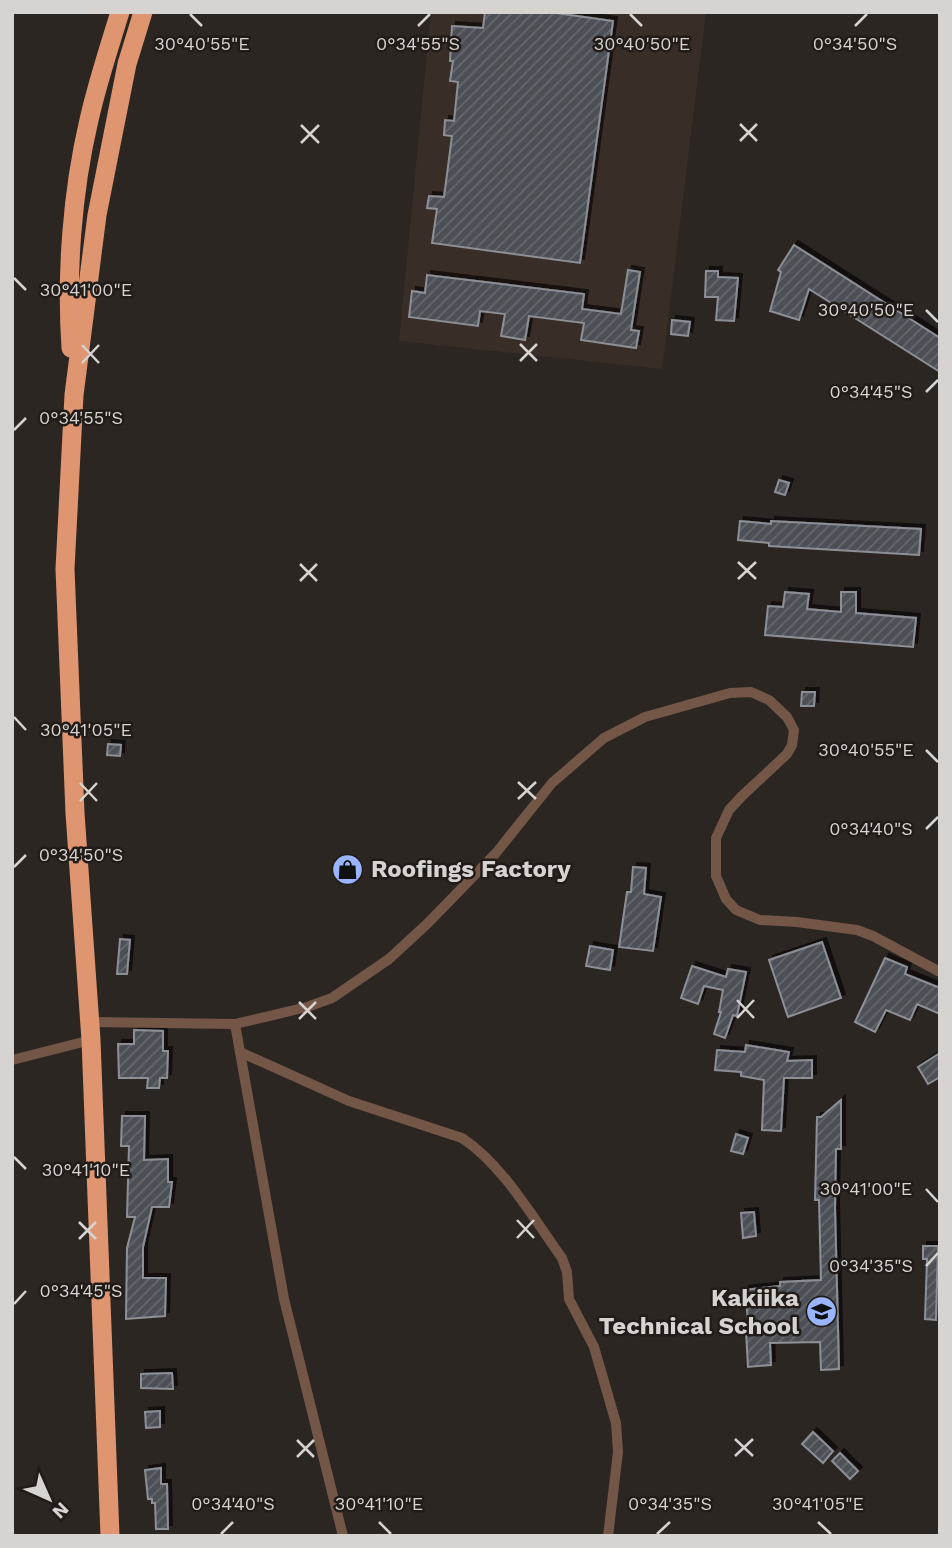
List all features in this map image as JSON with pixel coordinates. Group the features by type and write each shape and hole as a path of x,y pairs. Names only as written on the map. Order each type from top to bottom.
{"highway":[{"path":"74,395 70,340 70,260 78,191 89,121 120,12"},
{"path":"110,1536 91,1031 75,813 65,569 74,395 97,215 127,64 144,12"}],"street":[{"path":"12,1060 91,1031 236,1024 307,1007 332,998 389,959 428,923 496,853 552,783 604,738 645,717 730,693 751,692 769,700 787,717 794,730 792,745 787,754 729,810 716,838 716,876 726,899 736,910 760,920 857,930 940,972"},
{"path":"236,1024 284,1299 343,1536"},
{"path":"240,1052 349,1101 462,1138 493,1164 562,1258 567,1272 569,1299 594,1347 616,1423 618,1452 608,1536"}],"shaded area":[{"path":"431,12 706,12 662,369 399,341"}],"building":[{"path":"485,12 549,12 613,21 580,263 432,243 437,209 427,208 429,196 444,197 452,136 444,135 445,120 454,121 458,82 450,81 453,61 450,61 452,26 483,28"},
{"path":"794,245 940,338 940,372 809,289 799,320 770,311 781,272 778,270"},
{"path":"628,270 640,272 631,330 639,331 636,348 581,340 584,323 529,316 525,340 501,336 505,314 480,311 478,326 409,317 412,291 425,293 427,275 584,294 582,309 621,314"},
{"path":"706,271 718,271 718,277 738,278 734,321 716,320 718,297 705,297"},
{"path":"672,320 690,322 688,336 671,334"},
{"path":"779,480 789,483 785,495 775,492"},
{"path":"740,521 921,529 919,555 769,546 769,543 738,540"},
{"path":"785,592 809,594 807,609 841,612 841,592 856,592 856,613 916,618 913,647 765,635 768,606 783,607"},
{"path":"802,692 815,692 814,706 801,706"},
{"path":"108,744 121,745 120,756 107,755"},
{"path":"633,867 646,868 644,894 661,897 653,951 619,947 627,892 631,892"},
{"path":"120,939 130,940 127,974 117,974"},
{"path":"822,942 841,998 788,1017 769,960"},
{"path":"590,946 613,950 610,970 586,966"},
{"path":"885,958 907,967 905,974 940,988 940,1014 917,1004 910,1020 886,1010 875,1032 855,1022"},
{"path":"692,966 726,977 728,969 746,972 737,1016 733,1015 725,1038 714,1034 721,1012 723,990 704,986 698,1004 681,998"},
{"path":"134,1030 163,1031 163,1051 168,1051 167,1078 160,1078 159,1088 147,1088 148,1078 119,1078 118,1044 134,1044"},
{"path":"746,1045 789,1052 787,1061 812,1060 812,1078 784,1078 781,1131 762,1130 764,1080 741,1076 741,1072 715,1070 717,1050 745,1052"},
{"path":"940,1053 940,1077 928,1084 918,1067"},
{"path":"841,1100 841,1149 836,1149 835,1208 839,1369 821,1370 820,1342 770,1343 771,1365 748,1367 746,1331 749,1331 745,1290 780,1286 780,1282 821,1280 819,1200 815,1200 817,1117 821,1117"},
{"path":"122,1116 145,1116 144,1160 168,1159 168,1182 172,1182 169,1207 152,1207 143,1247 143,1278 166,1278 165,1316 126,1319 127,1248 135,1217 127,1217 129,1146 121,1146"},
{"path":"736,1134 748,1138 743,1154 731,1151"},
{"path":"754,1212 756,1236 743,1238 741,1213"},
{"path":"923,1246 938,1246 936,1320 925,1319 927,1259 923,1259"},
{"path":"172,1373 173,1389 141,1388 141,1374"},
{"path":"160,1411 160,1427 146,1428 145,1412"},
{"path":"813,1432 833,1451 823,1463 802,1444"},
{"path":"840,1453 858,1471 850,1479 832,1461"},
{"path":"161,1468 161,1484 167,1484 168,1529 156,1529 155,1503 148,1499 145,1470"}],"place":[{"name":"Roofings Factory","path":"348,869"},
{"name":"Kakiika Technical School","path":"822,1312"}]}
